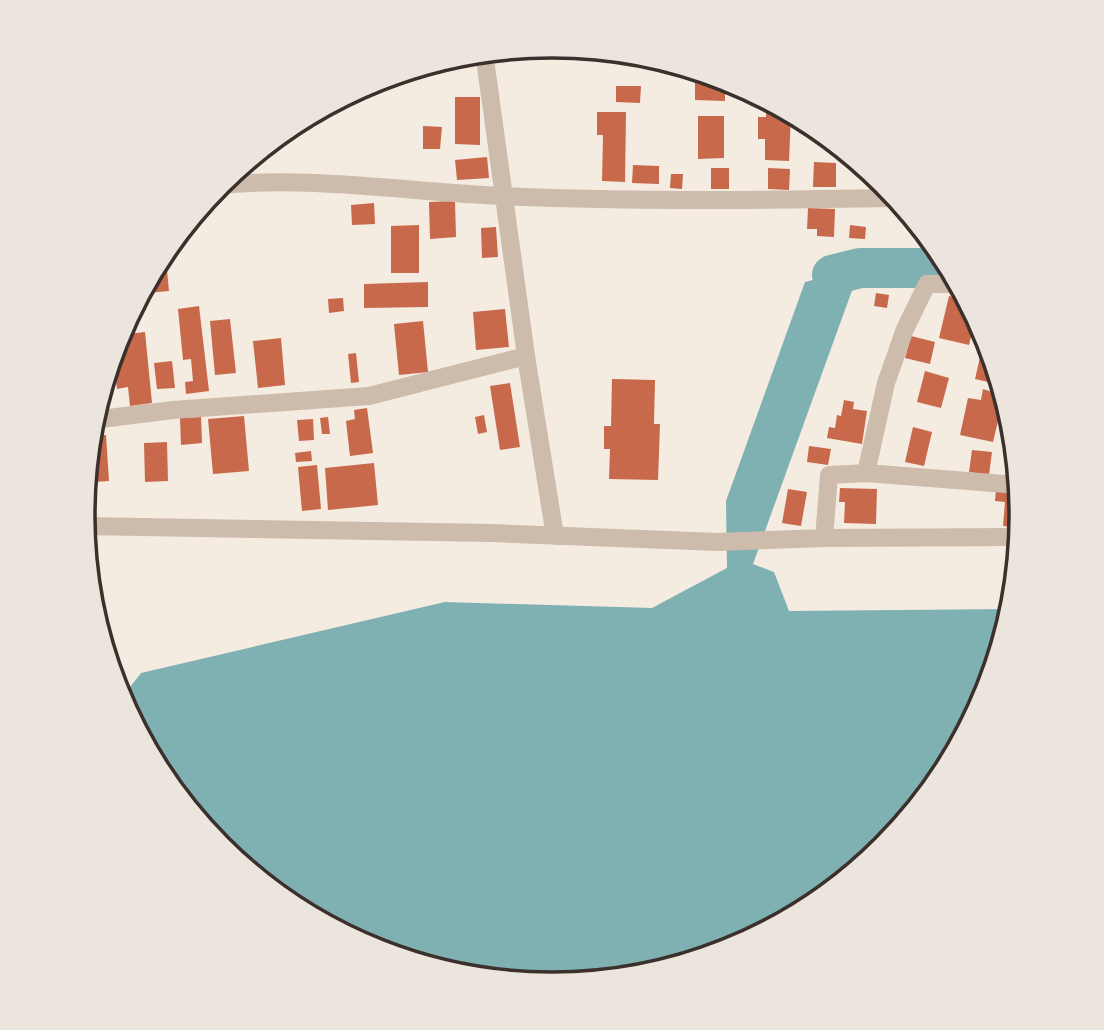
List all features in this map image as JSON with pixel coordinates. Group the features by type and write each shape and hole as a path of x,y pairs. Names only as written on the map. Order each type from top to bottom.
{"street":[{"path":"486,63 526,356 555,536"},
{"path":"237,185 302,184 505,196 765,200 881,198"},
{"path":"866,473 886,383 905,329 927,284 947,284"},
{"path":"106,418 173,410 369,396 526,356"},
{"path":"824,538 829,475 866,473 1008,484"},
{"path":"95,526 718,542 824,538 1008,537"}],"water":[{"path":"832,275 854,285 753,564 774,572 789,611 999,609 985,662 948,744 896,816 853,859 781,911 699,948 670,957 612,968 522,971 434,957 350,925 323,911 274,878 208,816 172,769 142,717 129,688 141,673 445,602 652,608 727,568 726,501 805,282"}],"building":[{"path":"695,81 725,92 725,101 695,100"},
{"path":"616,86 641,86 640,103 616,102"},
{"path":"455,97 480,97 480,145 455,144"},
{"path":"766,111 790,125 789,161 765,160 765,139 758,139 758,117 766,117"},
{"path":"597,112 626,112 625,182 602,181 603,135 597,135"},
{"path":"698,116 724,116 724,158 698,159"},
{"path":"423,126 442,127 440,149 423,149"},
{"path":"487,157 489,178 457,180 455,160"},
{"path":"814,162 836,163 836,187 813,187"},
{"path":"633,165 659,166 659,184 632,183"},
{"path":"711,168 729,168 729,189 711,189"},
{"path":"768,168 790,169 789,190 768,189"},
{"path":"671,174 683,174 682,189 670,188"},
{"path":"455,201 456,237 430,239 429,202"},
{"path":"374,203 375,224 352,225 351,205"},
{"path":"808,208 835,209 834,237 817,236 817,229 807,229"},
{"path":"419,225 419,273 391,273 391,226"},
{"path":"850,225 866,227 865,239 849,238"},
{"path":"496,227 498,257 482,258 481,228"},
{"path":"166,270 169,291 153,292 156,286"},
{"path":"428,282 428,307 364,308 364,284"},
{"path":"876,293 889,295 887,308 874,306"},
{"path":"949,296 954,297 972,335 969,345 939,338"},
{"path":"343,298 344,311 329,313 328,299"},
{"path":"199,306 209,391 186,394 185,382 193,381 191,359 183,360 178,309"},
{"path":"505,309 509,347 476,350 473,312"},
{"path":"230,319 236,373 215,375 210,321"},
{"path":"423,321 428,372 399,375 394,324"},
{"path":"145,332 152,403 130,406 128,387 117,389 116,378 133,333"},
{"path":"911,336 935,342 930,364 905,358"},
{"path":"281,338 285,385 258,388 253,341"},
{"path":"356,353 359,382 351,383 348,354"},
{"path":"980,357 985,368 989,382 975,379"},
{"path":"172,361 175,388 157,389 154,363"},
{"path":"925,371 949,378 941,408 917,402"},
{"path":"612,379 655,380 654,424 660,424 658,480 609,479 610,449 604,449 604,426 611,426"},
{"path":"510,383 520,447 500,450 490,386"},
{"path":"983,389 992,392 999,419 993,442 960,435 968,398 981,400"},
{"path":"844,400 854,402 853,409 867,411 862,444 827,438 829,427 835,428 837,415 841,416"},
{"path":"367,408 373,453 350,456 346,421 355,419 354,410"},
{"path":"484,415 487,432 478,434 475,417"},
{"path":"244,416 249,471 213,474 208,419"},
{"path":"201,417 202,443 181,445 180,418"},
{"path":"328,417 330,434 322,434 320,418"},
{"path":"313,419 314,440 299,441 297,420"},
{"path":"913,427 932,432 924,466 905,462"},
{"path":"102,435 106,435 109,481 96,482 99,455"},
{"path":"167,442 168,481 145,482 144,443"},
{"path":"809,446 831,449 828,465 807,462"},
{"path":"972,450 992,452 989,475 969,472"},
{"path":"311,451 312,461 296,462 295,453"},
{"path":"374,463 378,505 328,510 325,468"},
{"path":"317,465 321,509 302,511 298,467"},
{"path":"840,488 877,489 876,524 844,523 845,502 839,502"},
{"path":"788,489 807,492 801,526 782,523"},
{"path":"996,489 1008,491 1009,527 1003,526 1005,502 995,501"}],"waterway":[{"path":"832,275 860,268 936,268"}]}
